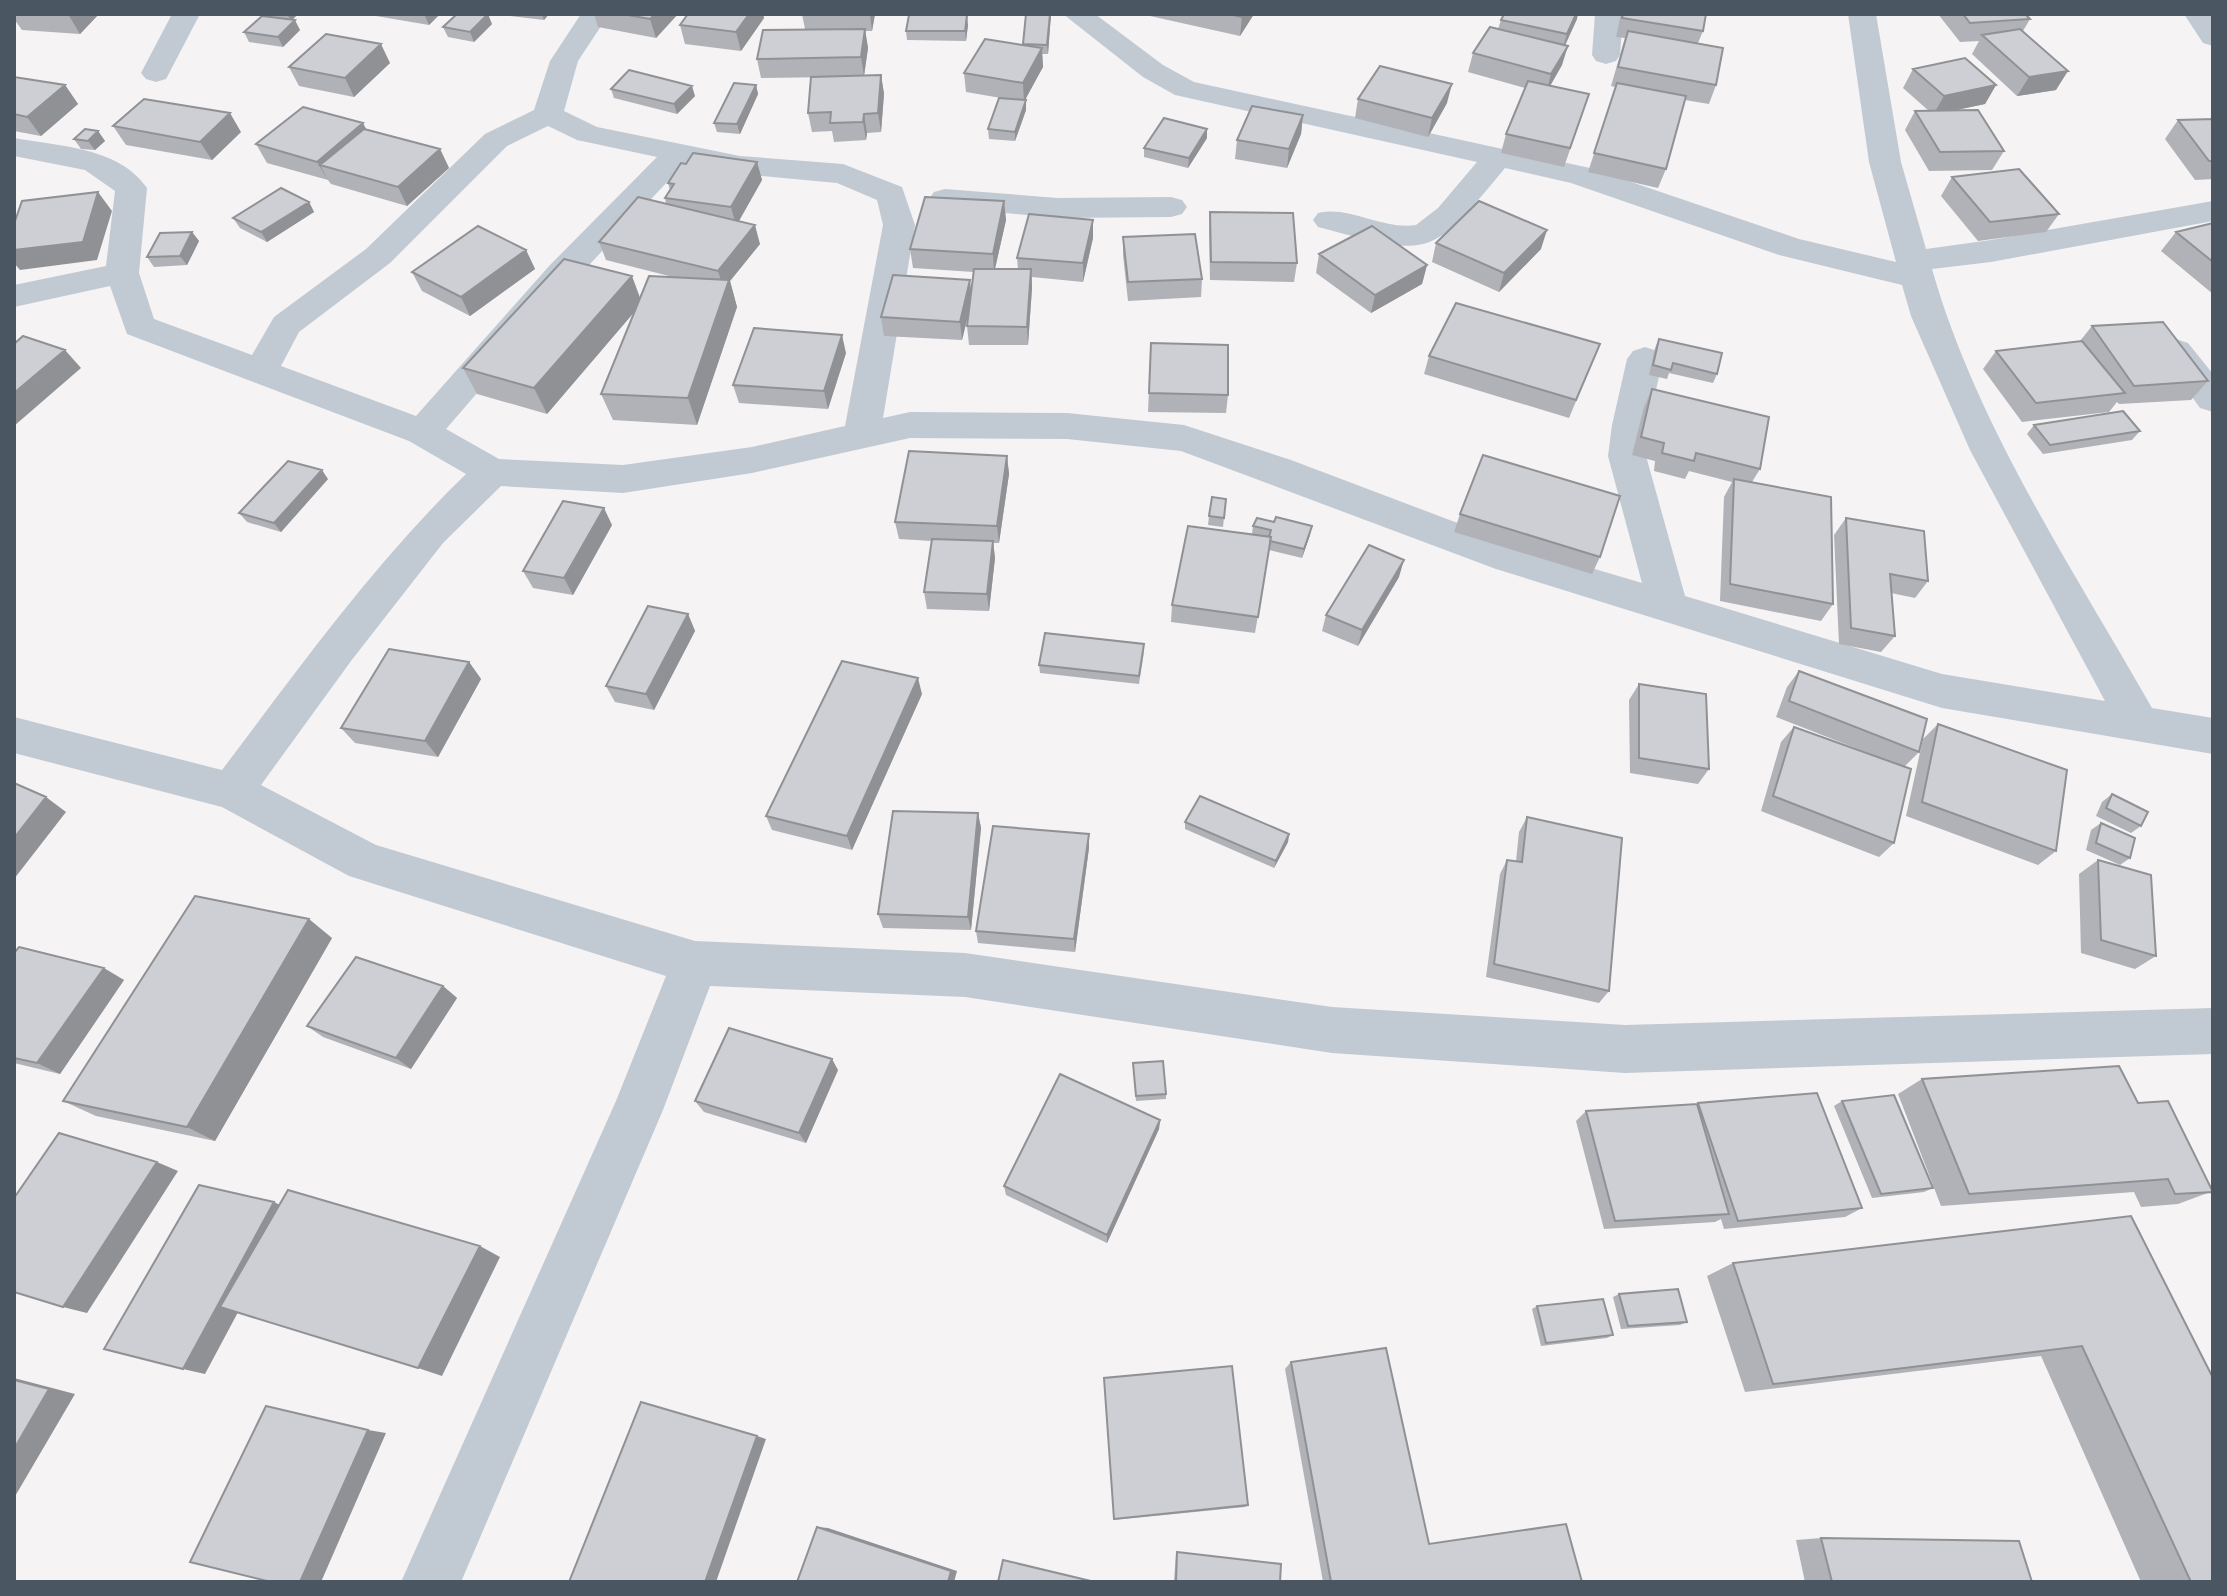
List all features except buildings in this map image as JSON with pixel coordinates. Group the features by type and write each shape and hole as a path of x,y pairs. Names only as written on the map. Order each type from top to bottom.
{"street":[{"path":"156,73 186,14"},
{"path":"548,115 552,88 563,60 595,14"},
{"path":"1077,14 1153,71 1185,89 1579,175 1791,248 1914,269 1991,251 2213,211"},
{"path":"1606,55 1609,14"},
{"path":"1862,14 1885,162 1914,269 1947,362 1988,450 2139,724"},
{"path":"2198,14 2213,37"},
{"path":"548,115 588,134 740,165 843,174 891,194 1058,208 1171,207"},
{"path":"260,373 286,325 378,256 496,140 548,115"},
{"path":"14,147 95,162 131,188 122,273 139,326 422,432 492,472 623,479 752,460 910,425 1067,426 1184,438 1278,470 1510,558 1942,691 2213,736"},
{"path":"422,432 562,273 678,153"},
{"path":"1329,220 1394,235 1418,236 1435,230 1497,158"},
{"path":"861,435 876,366 899,225 891,194"},
{"path":"14,296 122,273"},
{"path":"2176,351 2213,399"},
{"path":"1645,359 1630,425 1627,456 1668,607"},
{"path":"232,791 337,649 429,533 492,472"},
{"path":"14,735 232,791 365,862 695,963 965,975 1332,1030 1625,1049 2213,1031"},
{"path":"431,1582 638,1110 695,963"}]}
